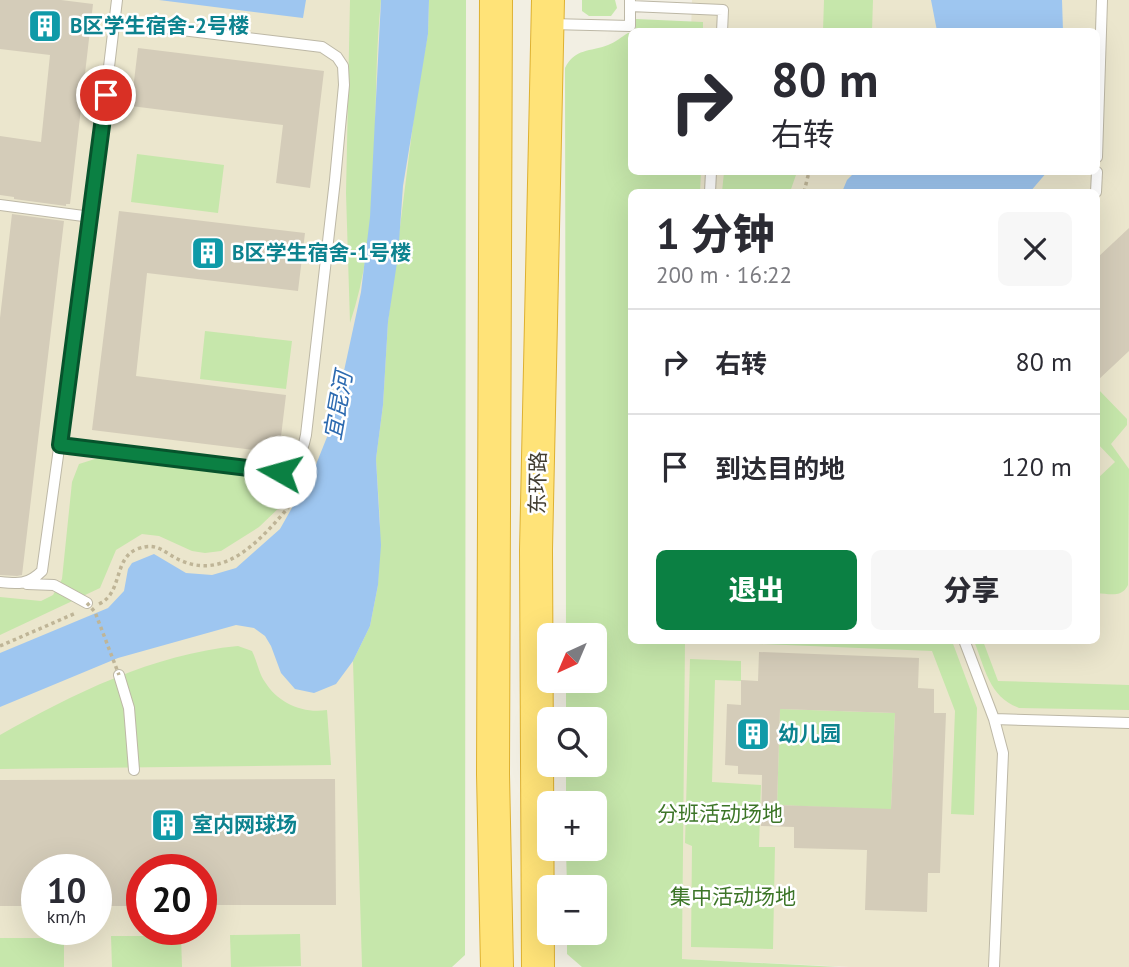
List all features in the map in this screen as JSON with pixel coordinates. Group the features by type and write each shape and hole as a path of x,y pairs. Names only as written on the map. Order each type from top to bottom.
{"highway":[{"name":"东环路","path":"496,0 493,774 497,967"},
{"name":"东环路","path":"538,967 536,550 547,12"}],"lane":[{"path":"23,584 42,571 92,216 117,0"},
{"path":"1100,63 1102,0"},
{"path":"547,12 630,26 630,3 723,10 722,28"},
{"path":"60,445 280,472 293,465 302,453 306,435 335,180 344,85 343,66 337,57 323,47 115,22"},
{"path":"0,205 92,216"},
{"path":"0,582 54,584 87,603"},
{"path":"966,644 994,719 1003,753 994,967"},
{"path":"119,675 129,708 134,770"},
{"path":"994,719 1129,723"}],"path":[{"path":"0,646 104,601 112,593 121,566 128,555 136,550 157,547 183,562 201,566 232,560 271,527 299,495"},
{"path":"87,603 95,612 119,675"}],"shaded area":[{"path":"0,0 455,0 452,967 0,967"},
{"path":"692,0 1129,0 1129,967 850,967 682,959 684,644 1100,644 1100,189 686,189 686,175 1100,175 1100,28 691,28"}],"green space":[{"path":"350,0 381,0 372,204 361,284 350,323 346,193"},
{"path":"429,0 466,0 465,955 452,967 362,967 353,661 370,626 378,585 380,522 376,459 383,405 388,322 417,92 428,34"},
{"path":"582,0 615,0 617,8 611,16 589,16 582,11"},
{"path":"824,0 873,0 872,28 823,28"},
{"path":"636,19 703,22 703,28 635,28"},
{"path":"628,33 628,175 701,175 700,189 628,189 628,644 685,644 682,959 839,967 582,967 567,954 567,945 607,945 607,875 567,875 566,861 607,861 607,791 566,791 566,777 607,777 607,707 566,707 566,693 607,693 607,623 566,623 565,68 578,54 608,45"},
{"path":"137,154 224,165 218,213 131,202"},
{"path":"724,175 796,175 791,189 722,189"},
{"path":"205,331 292,341 286,389 200,379"},
{"path":"1100,391 1127,419 1127,425 1111,444 1129,469 1128,585 1122,592 1100,593 1100,476 1115,462 1100,446"},
{"path":"98,458 300,481 284,503 259,527 221,551 192,551 159,536 142,534 116,550 100,588 0,635 0,597 41,601 53,595 62,579 72,482 79,464"},
{"path":"759,644 953,644 977,708 974,815 951,814 955,711 932,651"},
{"path":"975,644 984,644 998,681 1129,685 1129,710 1019,708 1001,697 985,671"},
{"path":"238,646 252,651 263,679 277,696 300,708 327,710 331,765 0,769 0,735 56,705 145,667 206,650"},
{"path":"690,659 741,661 741,681 715,680 712,782 761,785 759,847 775,847 773,949 691,947 692,846 685,843"},
{"path":"780,709 895,713 891,810 777,805"},
{"path":"300,934 301,966 231,967 230,935"},
{"path":"112,936 126,936 126,945 181,945 182,967 112,967"},
{"path":"0,938 21,938 21,945 64,945 64,967 0,967"}],"water":[{"path":"159,0 306,0 303,18"},
{"name":"宜昆河","path":"381,0 429,0 428,34 403,186 398,256 388,322 383,405 376,459 381,545 378,585 370,626 353,661 336,684 314,693 295,689 281,673 265,636 254,628 236,625 118,658 0,707 0,653 108,608 124,591 128,569 132,563 154,554 186,573 212,575 236,568 280,529 315,467 333,422 361,292 370,217"},
{"path":"931,0 1062,0 1063,28 936,28"},
{"path":"852,175 1044,175 1033,189 843,189"}],"building":[{"path":"0,0 61,0 93,4 70,204 66,206 0,195 0,136 41,142 50,55 0,49"},
{"path":"138,48 324,71 310,188 276,183 283,125 131,106"},
{"path":"119,211 305,233 298,291 147,273 136,376 286,395 279,453 92,430"},
{"path":"12,214 64,221 22,575 17,576 0,575 0,318"},
{"path":"1129,228 1129,351 1100,378 1100,255"},
{"name":"幼儿园","path":"759,652 919,658 918,688 934,689 934,713 946,713 940,873 928,873 927,912 865,910 867,850 794,848 794,827 761,826 762,775 738,774 738,766 725,765 727,704 741,705 741,680 758,681","holes":["780,709 895,713 891,809 777,805"]},
{"name":"室内网球场","path":"335,779 336,905 217,905 217,854 126,854 126,906 112,906 112,854 21,854 21,906 0,906 0,780"}],"place":[{"name":"B区学生宿舍-2号楼","path":"45,26"},
{"name":"B区学生宿舍-1号楼","path":"208,253"},
{"name":"幼儿园","path":"753,734"},
{"name":"室内网球场","path":"168,825"}],"route":[{"path":"106,95 60,445 280,472"}],"park label":[{"name":"分班活动场地","path":"720,814"},
{"name":"集中活动场地","path":"733,897"}]}
